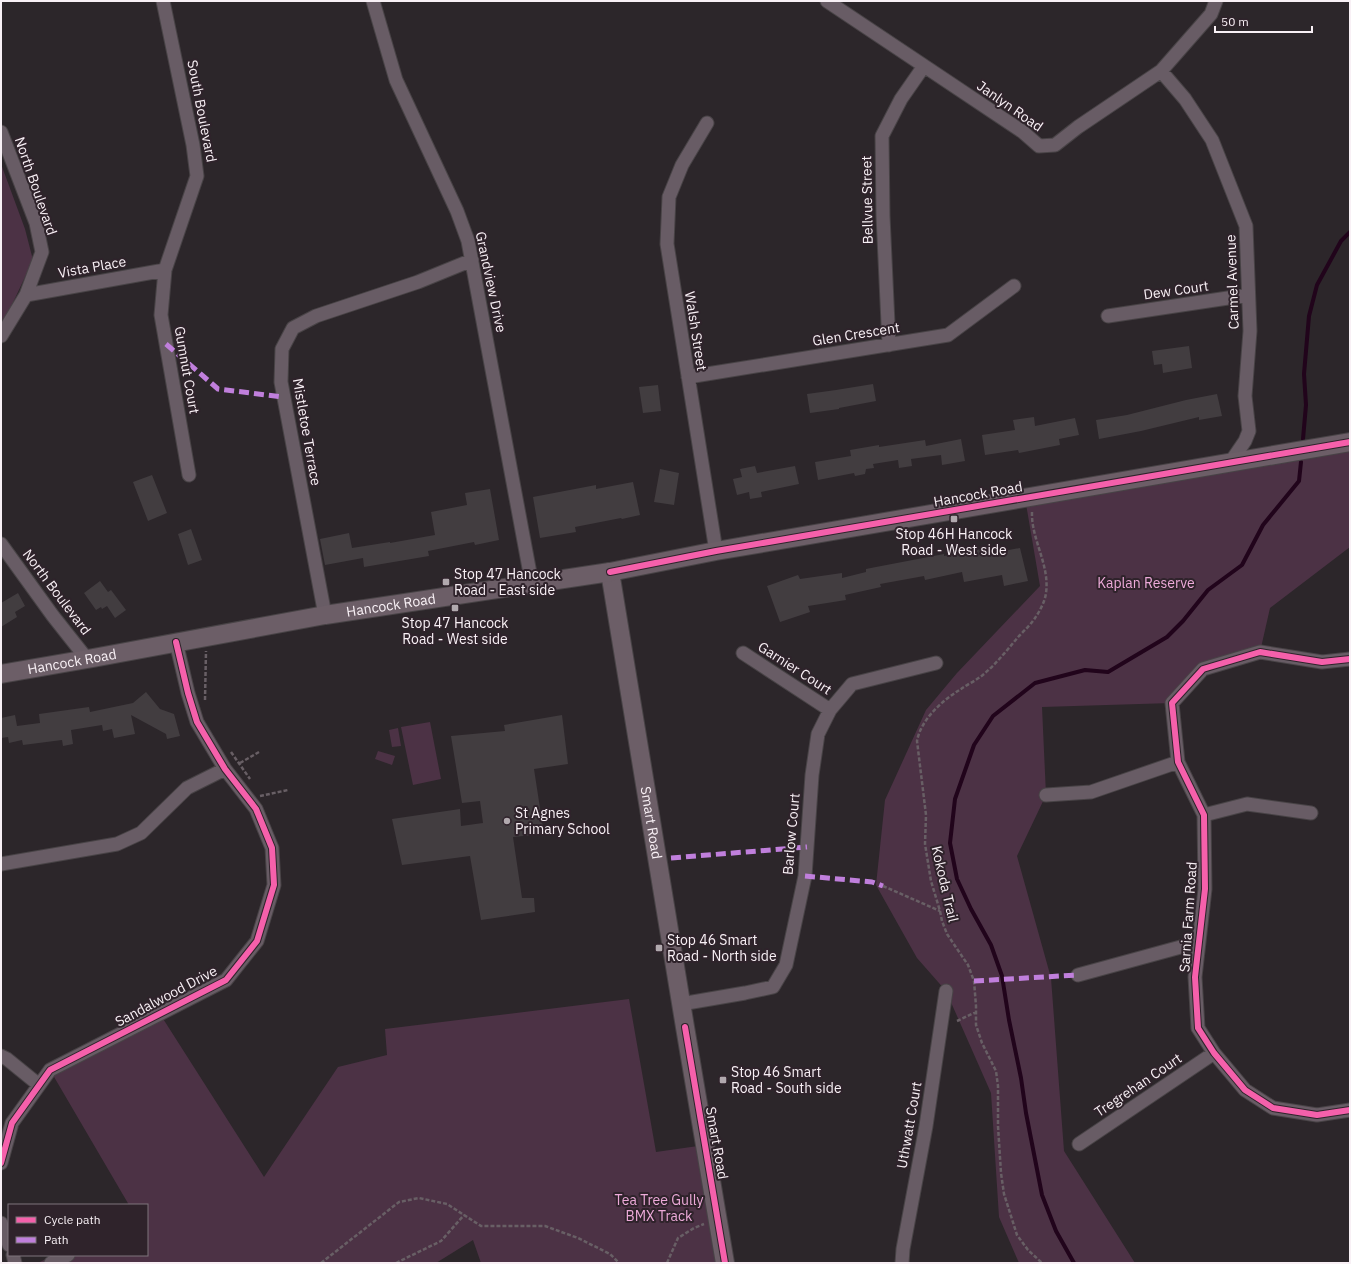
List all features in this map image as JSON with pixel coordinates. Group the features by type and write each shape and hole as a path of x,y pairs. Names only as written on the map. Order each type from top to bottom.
{"main road":[{"name":"Hancock Road","path":"1,674 325,615 610,572 716,551 1350,442"},
{"name":"Smart Road","path":"610,572 725,1263"}],"street":[{"name":"South Boulevard","path":"164,1 198,176 164,270"},
{"name":"Grandview Drive","path":"373,1 396,80 457,211 468,241 532,584"},
{"name":"Janlyn Road","path":"827,1 1023,132 1039,146 1055,144 1161,71 1211,14 1216,1"},
{"name":"Bellvue Street","path":"889,345 883,216 882,136 901,99 924,66"},
{"name":"Carmel Avenue","path":"1161,71 1185,99 1212,140 1246,226 1250,331 1245,396 1249,431 1245,441 1230,463"},
{"name":"Walsh Street","path":"707,123 682,165 669,197 667,244 716,551"},
{"name":"North Boulevard","path":"1,132 36,223 42,252 26,295 1,336"},
{"name":"Mistletoe Terrace","path":"325,615 281,382 282,349 294,328 316,316 418,282 472,260"},
{"name":"Vista Place","path":"26,295 164,270"},
{"name":"Gumnut Court","path":"164,270 161,315 189,475"},
{"name":"Glen Crescent","path":"688,377 948,335 1014,286"},
{"name":"Dew Court","path":"1108,316 1248,295"},
{"name":"North Boulevard","path":"1,544 53,616 87,659"},
{"name":"Sandalwood Drive","path":"1,1163 12,1123 50,1070 226,980 257,941 274,885 272,848 256,809 224,769 197,722 188,693 176,642"},
{"name":"Sarnia Farm Road","path":"1350,659 1322,662 1260,652 1202,669 1172,703 1178,762 1204,814 1205,889 1195,977 1198,1028 1214,1053 1245,1090 1273,1108 1317,1115 1350,1110"},
{"name":"Garnier Court","path":"743,654 830,710"},
{"name":"Barlow Court","path":"681,1004 773,987 786,965 805,876 812,775 818,734 830,710 852,684 936,663"},
{"path":"1046,795 1091,792 1178,762"},
{"path":"1,864 117,844 141,833 187,788 224,769"},
{"path":"1204,814 1247,804 1311,813"},
{"path":"1078,975 1199,942"},
{"name":"Uthwatt Court","path":"902,1263 903,1249 926,1126 946,991"},
{"name":"Tregrehan Court","path":"1079,1144 1214,1053"},
{"path":"1,1056 7,1059 39,1085"},
{"path":"1,1223 8,1242"},
{"path":"51,1263 66,1256"}],"path":[{"path":"204,702 207,637"},
{"path":"231,751 251,780"},
{"path":"240,763 259,752"},
{"path":"258,790 262,795 288,790"},
{"path":"883,886 940,911"},
{"path":"957,1021 976,1012"},
{"path":"320,1263 399,1202 419,1198 447,1204 481,1226 545,1226 578,1238 610,1254 619,1263"},
{"path":"396,1263 440,1241 464,1215"},
{"path":"667,1263 678,1238 694,1228 717,1218"}],"green space":[{"path":"1,164 25,229 33,260 9,311 1,324"},
{"name":"Kaplan Reserve","path":"1350,442 1350,547 1270,608 1260,652 1203,669 1172,703 1042,707 1046,795 1017,856 1051,978 1064,1151 1135,1263 1019,1263 999,1217 991,1093 946,991 917,958 876,885 885,800 926,710 957,673 1040,586 1025,498"},
{"path":"430,722 441,779 413,785 401,727"},
{"path":"398,728 401,746 392,747 389,730"},
{"path":"378,751 395,756 392,765 375,759"},
{"name":"Tea Tree Gully BMX Track","path":"629,999 656,1152 705,1145 725,1263 481,1263 473,1240 436,1263 38,1263 52,1256 148,1256 148,1204 128,1204 50,1070 160,1014 264,1177 338,1067 387,1055 385,1029"}],"building":[{"path":"1189,346 1192,368 1163,373 1162,364 1154,365 1152,351"},
{"path":"873,384 876,401 839,409 810,413 807,394"},
{"path":"658,385 661,411 643,413 639,387"},
{"path":"1217,394 1222,416 1199,420 1199,417 1141,431 1099,439 1096,420 1127,415 1186,400"},
{"path":"1034,417 1035,426 1075,418 1079,435 1059,439 1060,445 1019,453 1018,450 985,455 982,435 1015,430 1013,420"},
{"path":"961,439 965,461 942,465 941,455 911,459 912,466 899,468 898,460 873,464 874,468 866,469 865,474 855,476 854,473 818,480 815,462 851,456 850,450 925,440 926,446"},
{"path":"755,466 757,473 795,466 799,484 761,492 762,497 750,499 749,492 737,495 733,479 742,477 740,469"},
{"path":"660,469 679,473 674,505 654,502"},
{"path":"152,475 167,513 148,521 133,482"},
{"path":"633,482 640,515 575,527 576,532 540,538 533,497 596,485 596,489"},
{"path":"490,489 499,540 475,545 474,542 428,551 429,556 364,567 363,558 325,565 320,539 349,533 352,548 435,535 431,512 467,505 465,493"},
{"path":"191,529 202,560 188,565 178,534"},
{"path":"992,547 993,553 1020,548 1028,581 1004,586 1002,575 964,582 962,572 925,580 924,576 880,584 881,587 845,595 846,600 808,606 810,612 780,622 767,586 798,575 800,579 842,573 842,578 866,572 866,569 944,554 944,556"},
{"path":"100,581 108,592 111,590 126,610 115,618 107,606 96,610 84,593"},
{"path":"18,593 25,606 15,612 17,617 1,627 1,603"},
{"path":"146,692 160,709 174,714 180,736 167,739 166,734 131,715 135,734 114,738 112,729 103,731 102,725 71,730 73,744 63,746 62,740 23,745 22,740 9,743 8,737 1,738 1,718 15,715 17,726 40,723 39,714 89,707 90,712 133,703"},
{"path":"562,715 568,764 534,769 544,834 513,837 522,898 534,898 535,912 481,920 470,856 402,865 392,819 460,809 461,826 483,823 480,801 462,803 451,736 505,731 504,725"}],"waterway":[{"path":"1303,439 1306,405 1304,374 1309,316 1317,285 1341,241 1350,232"},
{"path":"1074,1263 1056,1231 1042,1195 1002,976 991,945 971,909 957,879 950,843 955,799 974,745 993,716 1035,683 1085,670 1108,672 1167,637 1183,621 1208,590 1242,565 1263,525 1299,481 1301,462"}],"marked path":[{"path":"166,344 218,389 283,397"},
{"path":"671,858 807,847"},
{"path":"805,876 872,882 883,886"},
{"path":"974,981 1078,975"}],"cycle path":[{"path":"610,572 716,551 1350,442"},
{"path":"1,1163 12,1123 50,1070 226,980 257,941 274,885 272,848 256,809 225,769 197,722 188,693 176,642"},
{"path":"1350,659 1322,662 1260,652 1203,669 1172,703 1178,762 1204,815 1205,889 1195,977 1198,1028 1214,1053 1245,1090 1273,1108 1317,1115 1350,1110"},
{"path":"685,1027 725,1263"}],"place":[{"name":"Stop 46H Hancock Road - West side","path":"954,519"},
{"name":"Stop 47 Hancock Road - East side","path":"446,582"},
{"name":"Stop 47 Hancock Road - West side","path":"455,608"},
{"name":"St Agnes Primary School","path":"507,821"},
{"name":"Stop 46 Smart Road - North side","path":"659,948"},
{"name":"Stop 46 Smart Road - South side","path":"723,1080"}]}
